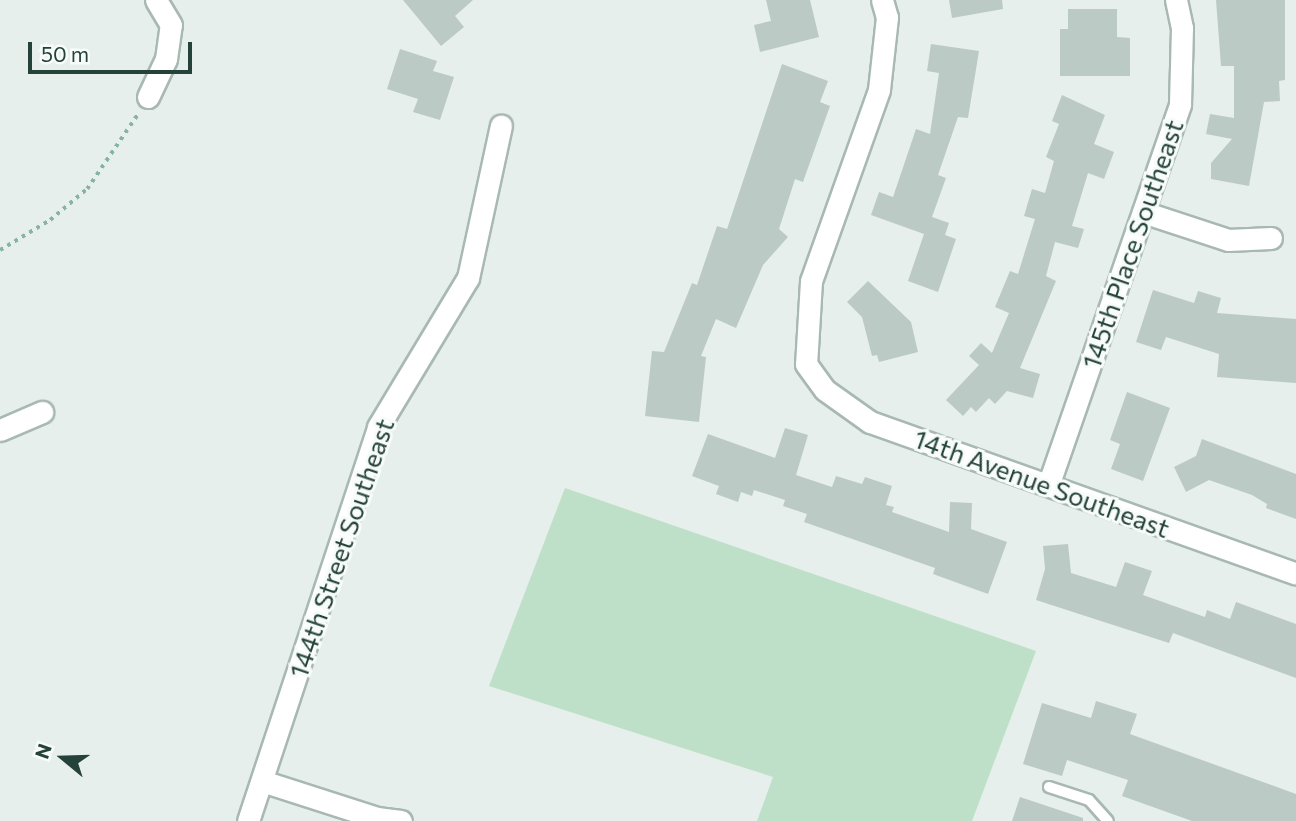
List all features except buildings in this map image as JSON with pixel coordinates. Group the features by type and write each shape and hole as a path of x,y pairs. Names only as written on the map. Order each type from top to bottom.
{"street":[{"path":"148,97 166,60 171,25 156,0"},
{"name":"14th Avenue Southeast","path":"882,0 887,18 879,90 811,281 806,364 825,390 870,422 1049,483 1296,575"},
{"name":"145th Place Southeast","path":"1049,483 1180,104 1182,28 1176,0"},
{"name":"144th Street Southeast","path":"248,821 378,427 468,278 500,125"},
{"path":"1143,212 1228,240 1271,238"},
{"path":"0,430 42,412"},
{"path":"262,781 377,818 401,821"}],"lane":[{"path":"1049,787 1089,800 1108,821"}],"path":[{"path":"0,250 50,220 87,189 148,97"}],"green space":[{"path":"565,488 1036,651 972,821 757,821 773,777 489,686"}]}
